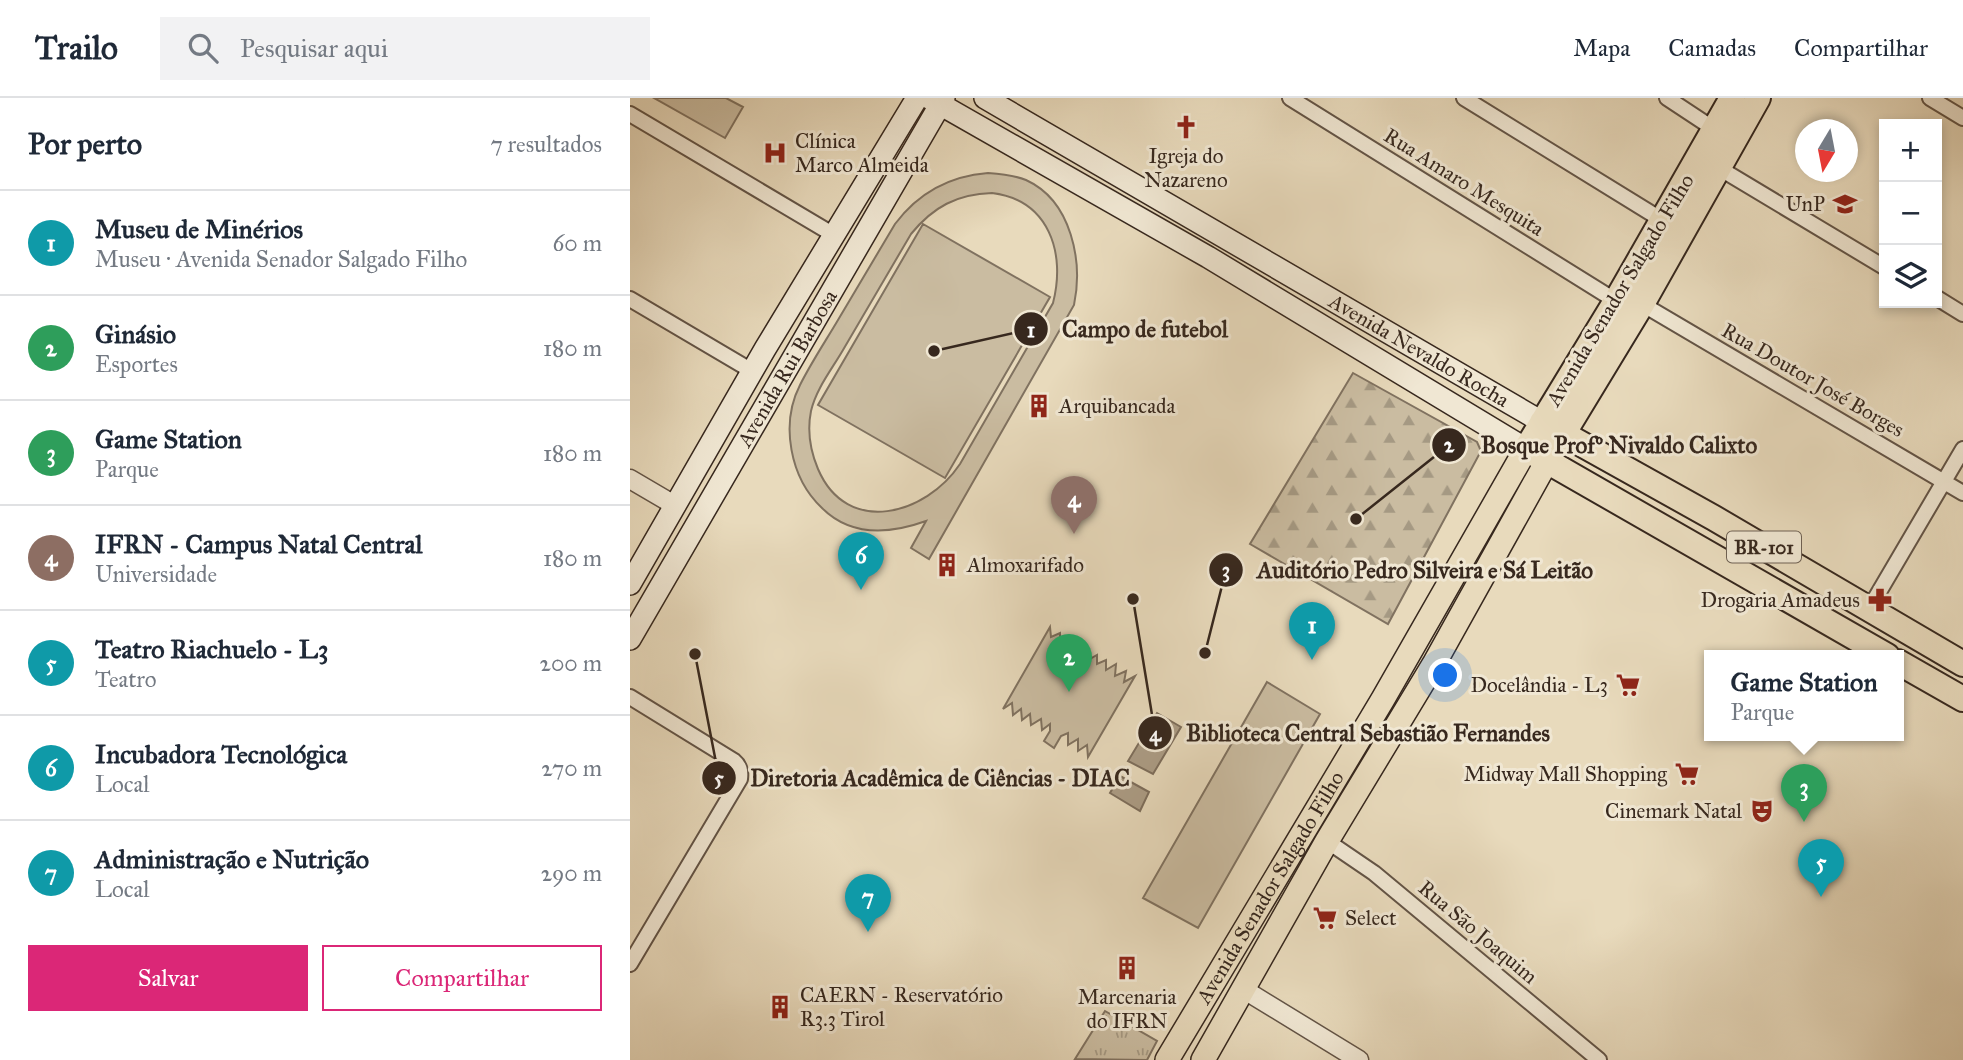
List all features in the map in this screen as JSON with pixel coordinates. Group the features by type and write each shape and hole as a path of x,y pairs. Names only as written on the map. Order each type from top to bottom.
{"highway":[{"name":"Avenida Senador Salgado Filho","path":"1537,455 1616,301 1732,98"},
{"name":"Avenida Senador Salgado Filho","path":"1552,428 1642,304 1758,98"},
{"name":"Avenida Nevaldo Rocha","path":"1552,428 1714,518 1963,664"},
{"name":"Avenida Nevaldo Rocha","path":"1537,455 1877,650"},
{"path":"1904,665 1963,699"}],"main road":[{"name":"Avenida Rui Barbosa","path":"630,584 752,371 917,98"},
{"name":"Avenida Nevaldo Rocha","path":"985,98 1552,428"},
{"name":"Avenida Rui Barbosa","path":"630,639 636,613 804,340 938,100"},
{"name":"Avenida Nevaldo Rocha","path":"938,100 1208,257 1537,455"},
{"path":"781,322 804,340"},
{"path":"765,349 780,358 786,370"},
{"name":"Avenida Senador Salgado Filho","path":"1167,1060 1382,699 1537,455"},
{"name":"Avenida Senador Salgado Filho","path":"1203,1060 1327,841 1406,711 1537,455"},
{"path":"1382,699 1397,694 1404,699 1406,711"}],"street":[{"name":"Rua Amaro Mesquita","path":"1290,98 1616,301"},
{"path":"1464,98 1662,220"},
{"path":"1667,98 1714,130"},
{"path":"1930,98 1963,118"},
{"path":"630,114 834,235"},
{"path":"1719,168 1879,264"},
{"path":"630,299 752,371"},
{"path":"1942,301 1963,314"},
{"name":"Rua Doutor José Borges","path":"1642,304 1963,493"},
{"path":"1870,609 1963,449"},
{"path":"630,479 676,506"},
{"path":"630,697 734,761 739,766 740,779 630,964"},
{"name":"Rua São Joaquim","path":"1327,841 1374,873 1599,1060"},
{"path":"1243,989 1359,1060"}],"green space":[{"path":"654,98 726,98 743,107 725,138"},
{"path":"988,173 1021,178 1042,190 1054,202 1071,234 1077,270 1076,288 1074,305 929,559 911,548 926,521 899,529 871,530 845,524 822,508 802,482 796,466 790,416 804,377 895,224 914,203 936,188","holes":["992,193 1012,198 1027,206 1040,218 1049,232 1057,266 1053,303 960,464 945,482 928,496 908,506 887,511 867,511 848,504 831,490 818,469 811,448 810,418 820,387 911,234 928,216 937,209 968,196"]},
{"path":"923,224 1050,297 945,478 818,405"},
{"path":"1353,373 1477,442 1481,451 1388,624 1250,544"},
{"path":"1050,627 1051,637 1060,633 1060,643 1069,640 1071,649 1080,645 1080,655 1088,651 1088,660 1097,655 1097,664 1106,660 1106,670 1116,664 1115,676 1126,671 1124,682 1135,676 1088,757 1087,745 1078,751 1078,739 1068,745 1068,733 1061,736 1054,748 1044,741 1050,731 1050,724 1042,730 1041,719 1031,725 1030,714 1022,720 1021,709 1013,715 1012,703 1003,709"},
{"path":"1267,682 1320,714 1198,928 1143,898"},
{"path":"1105,1011 1157,1041 1147,1060 1075,1059"}],"shaded area":[{"path":"1157,713 1181,727 1153,774 1128,761"},
{"path":"1120,776 1149,792 1140,811 1110,793"}],"place":[{"name":"Igreja do Nazareno","path":"1186,127"},
{"name":"Clínica Marco Almeida","path":"775,153"},
{"name":"UnP","path":"1845,204"},
{"name":"Campo de futebol","path":"934,351"},
{"name":"Arquibancada","path":"1039,406"},
{"name":"Bosque Profº Nivaldo Calixto","path":"1356,519"},
{"name":"IFRN - Campus Natal Central","path":"1074,534"},
{"name":"Almoxarifado","path":"947,565"},
{"name":"Incubadora Tecnológica","path":"861,590"},
{"name":"Biblioteca Central Sebastião Fernandes","path":"1133,599"},
{"name":"Drogaria Amadeus","path":"1880,600"},
{"name":"Auditório Pedro Silveira e Sá Leitão","path":"1205,653"},
{"name":"Diretoria Acadêmica de Ciências - DIAC","path":"695,654"},
{"name":"Museu de Minérios","path":"1312,660"},
{"name":"Docelândia - L3","path":"1628,685"},
{"name":"Ginásio","path":"1069,692"},
{"name":"Midway Mall Shopping","path":"1687,774"},
{"name":"Cinemark Natal","path":"1762,811"},
{"name":"Game Station","path":"1804,822"},
{"name":"Teatro Riachuelo - L3","path":"1821,897"},
{"name":"Select","path":"1325,918"},
{"name":"Administração e Nutrição","path":"868,932"},
{"name":"Marcenaria do IFRN","path":"1127,968"},
{"name":"CAERN - Reservatório R3.3 Tirol","path":"780,1007"}]}
